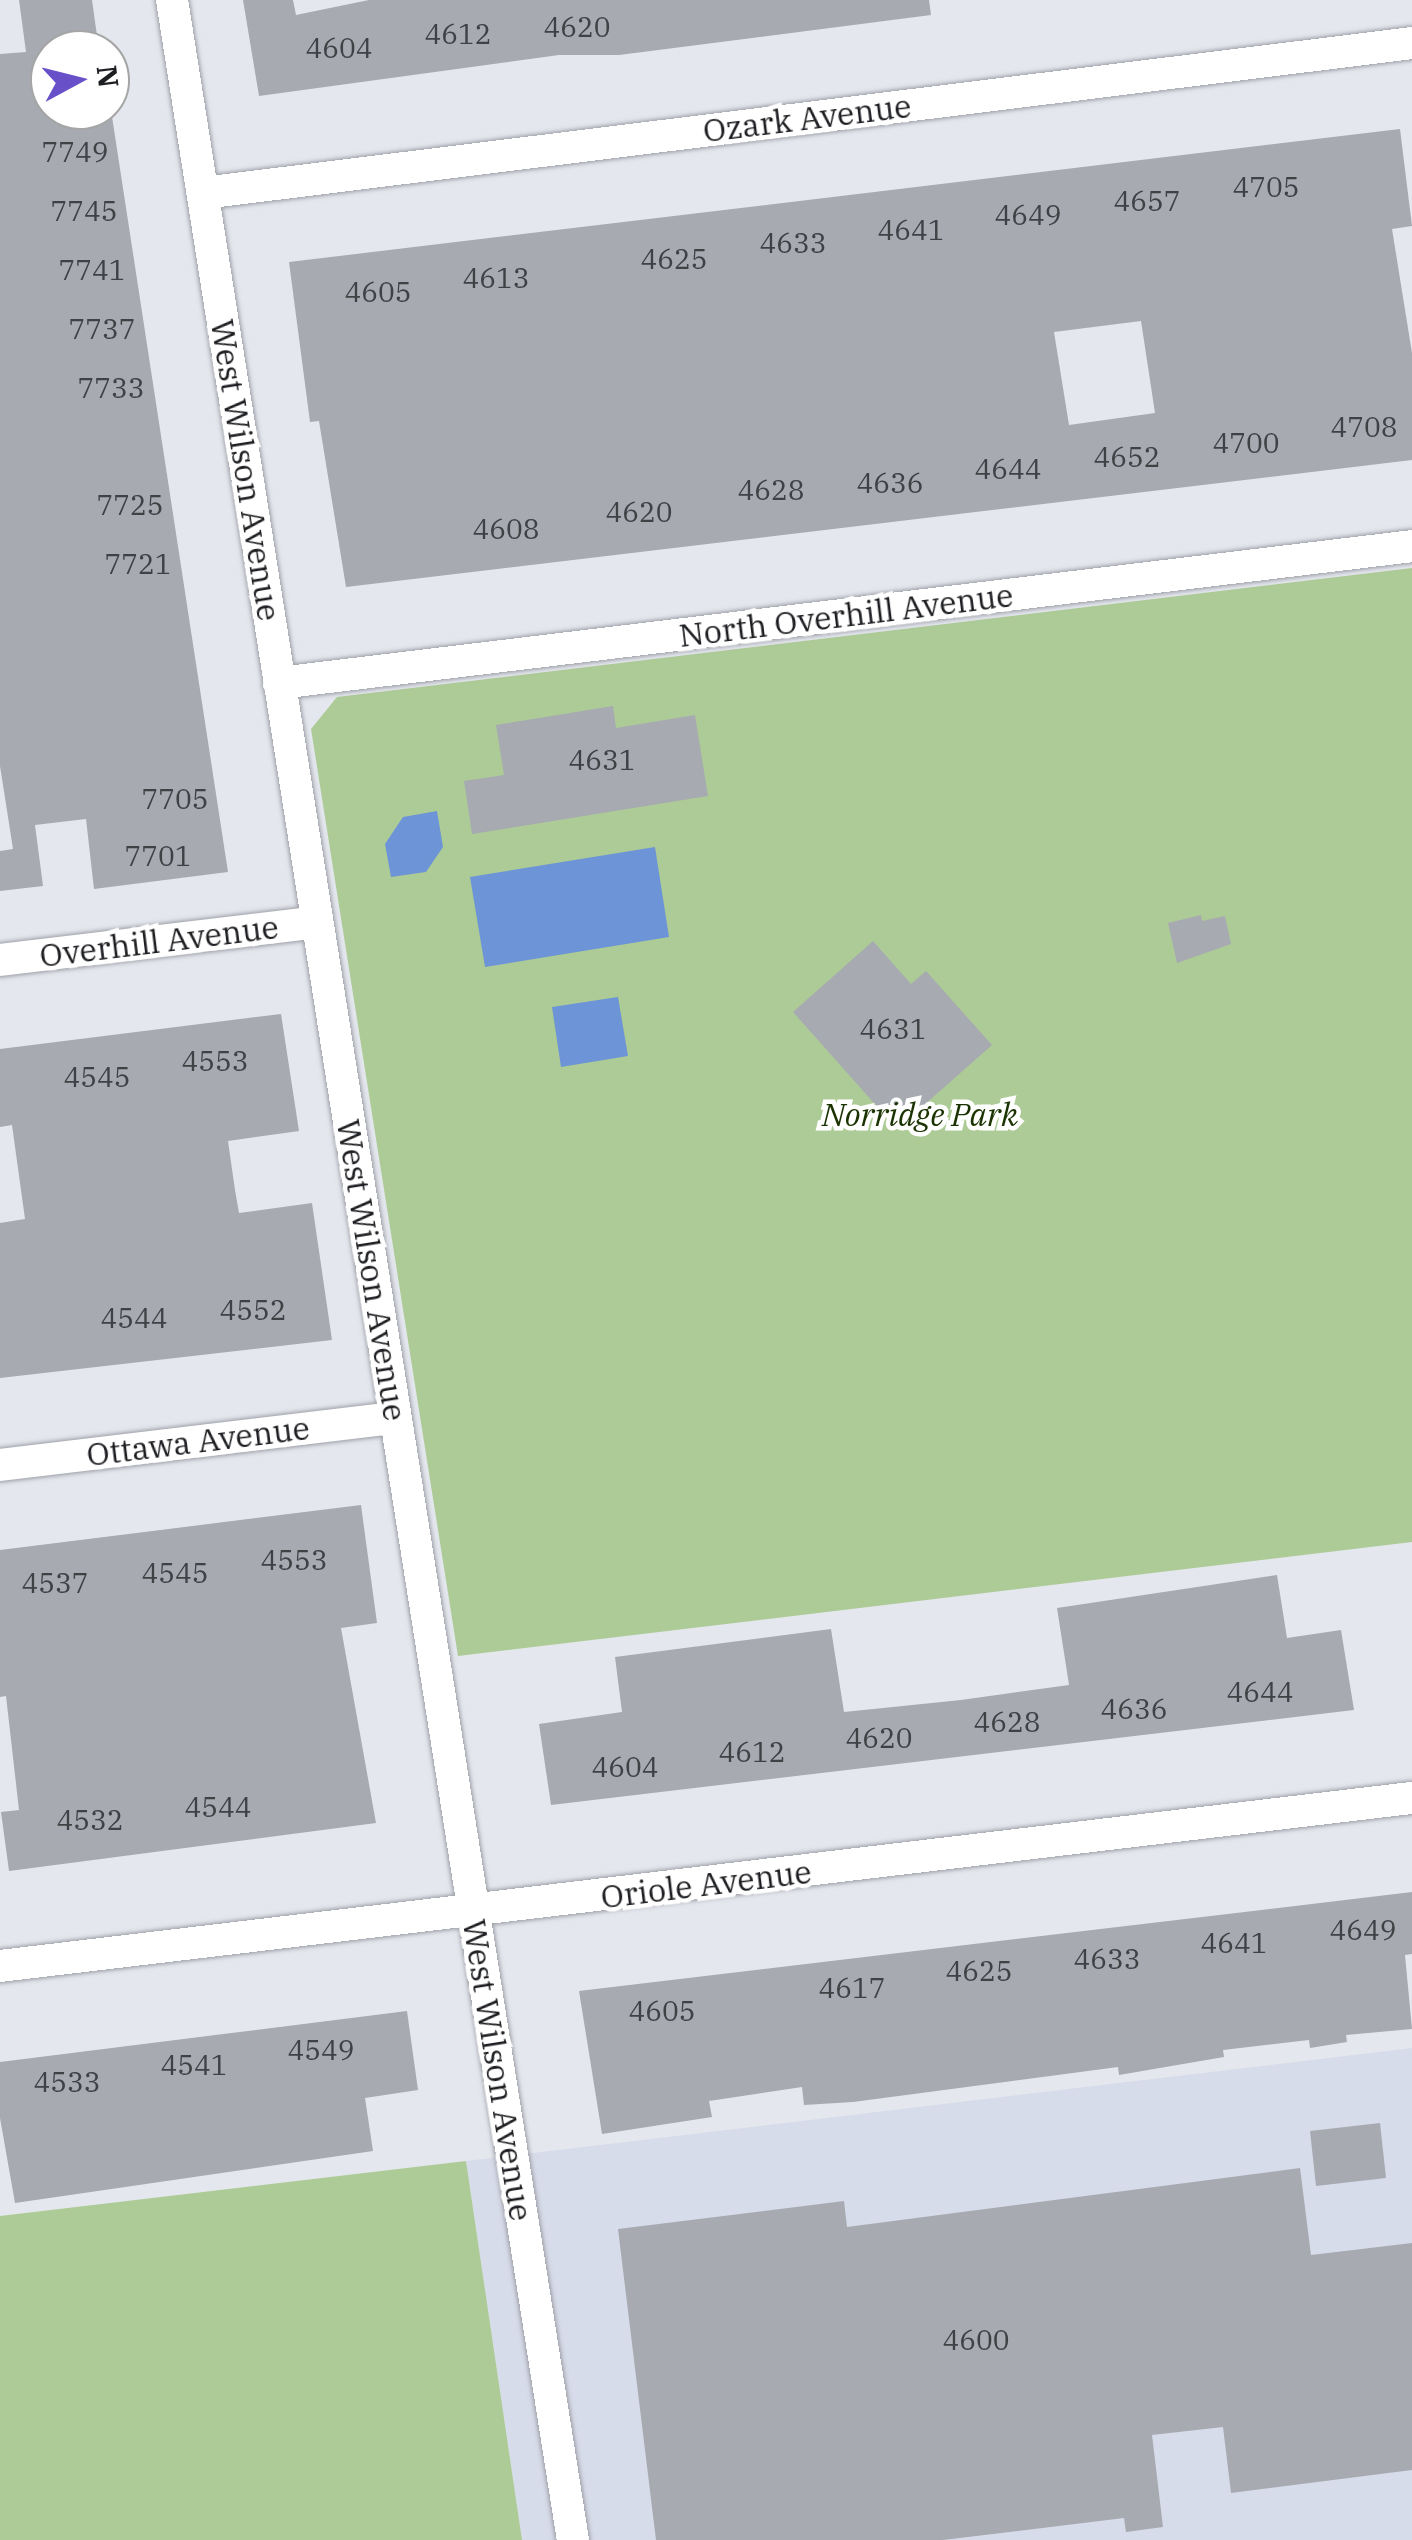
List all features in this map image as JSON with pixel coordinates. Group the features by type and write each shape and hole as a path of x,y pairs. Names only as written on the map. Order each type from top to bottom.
{"street":[{"name":"West Wilson Avenue","path":"172,0 573,2540"},
{"name":"Ozark Avenue","path":"202,193 1412,43"},
{"name":"North Overhill Avenue","path":"279,683 1412,546"},
{"name":"Overhill Avenue","path":"0,960 317,922"},
{"name":"Ottawa Avenue","path":"0,1465 395,1418"},
{"name":"Oriole Avenue","path":"0,1966 1412,1798"}],"shaded area":[{"path":"1412,2048 1412,2540 522,2540 466,2161"}],"green space":[{"name":"Norridge Park","path":"1412,568 1412,1542 458,1656 311,729 337,697"},
{"path":"466,2161 522,2540 0,2540 0,2216"}],"water":[{"path":"437,811 443,847 426,872 391,877 385,844 403,817"},
{"path":"655,847 669,937 485,967 470,877"},
{"path":"618,997 628,1056 561,1067 552,1007"}],"building":[{"path":"19,0 92,0 96,30 30,30 30,130 114,130 228,872 94,889 86,819 35,825 43,886 0,891 0,851 13,849 0,766 0,54 26,52"},
{"path":"243,0 293,0 296,15 369,0 929,0 931,15 619,55 559,55 259,96"},
{"path":"1400,129 1412,226 1392,229 1412,353 1412,460 346,587 319,421 310,422 289,262","holes":["1141,321 1155,413 1069,425 1054,332"]},
{"path":"613,706 616,728 695,715 708,796 472,834 464,781 504,775 496,725"},
{"path":"1201,915 1202,921 1225,916 1231,944 1177,963 1168,923"},
{"path":"873,941 911,984 926,971 992,1045 897,1129 793,1012"},
{"path":"281,1014 299,1131 228,1141 235,1190 239,1213 312,1203 332,1340 0,1378 0,1223 25,1219 12,1125 0,1127 0,1049"},
{"path":"361,1505 377,1623 341,1628 376,1823 9,1871 1,1812 19,1810 6,1696 0,1697 0,1550"},
{"path":"1277,1575 1287,1638 1341,1630 1354,1710 551,1805 539,1724 622,1712 615,1657 831,1629 844,1712 961,1700 1069,1685 1057,1608"},
{"path":"1412,1892 1412,1954 1405,1955 1412,2029 1346,2035 1347,2042 1310,2048 1309,2040 1223,2050 1224,2057 1119,2075 1118,2067 853,2102 804,2105 802,2087 709,2101 712,2117 602,2134 579,1991"},
{"path":"407,2011 418,2090 365,2098 373,2151 15,2203 0,2118 0,2062"},
{"path":"1380,2123 1386,2178 1316,2186 1310,2131"},
{"path":"1300,2168 1311,2255 1412,2243 1412,2470 1231,2493 1223,2427 1152,2435 1163,2527 1126,2532 1124,2518 943,2540 656,2540 618,2229 844,2201 847,2227"}]}
